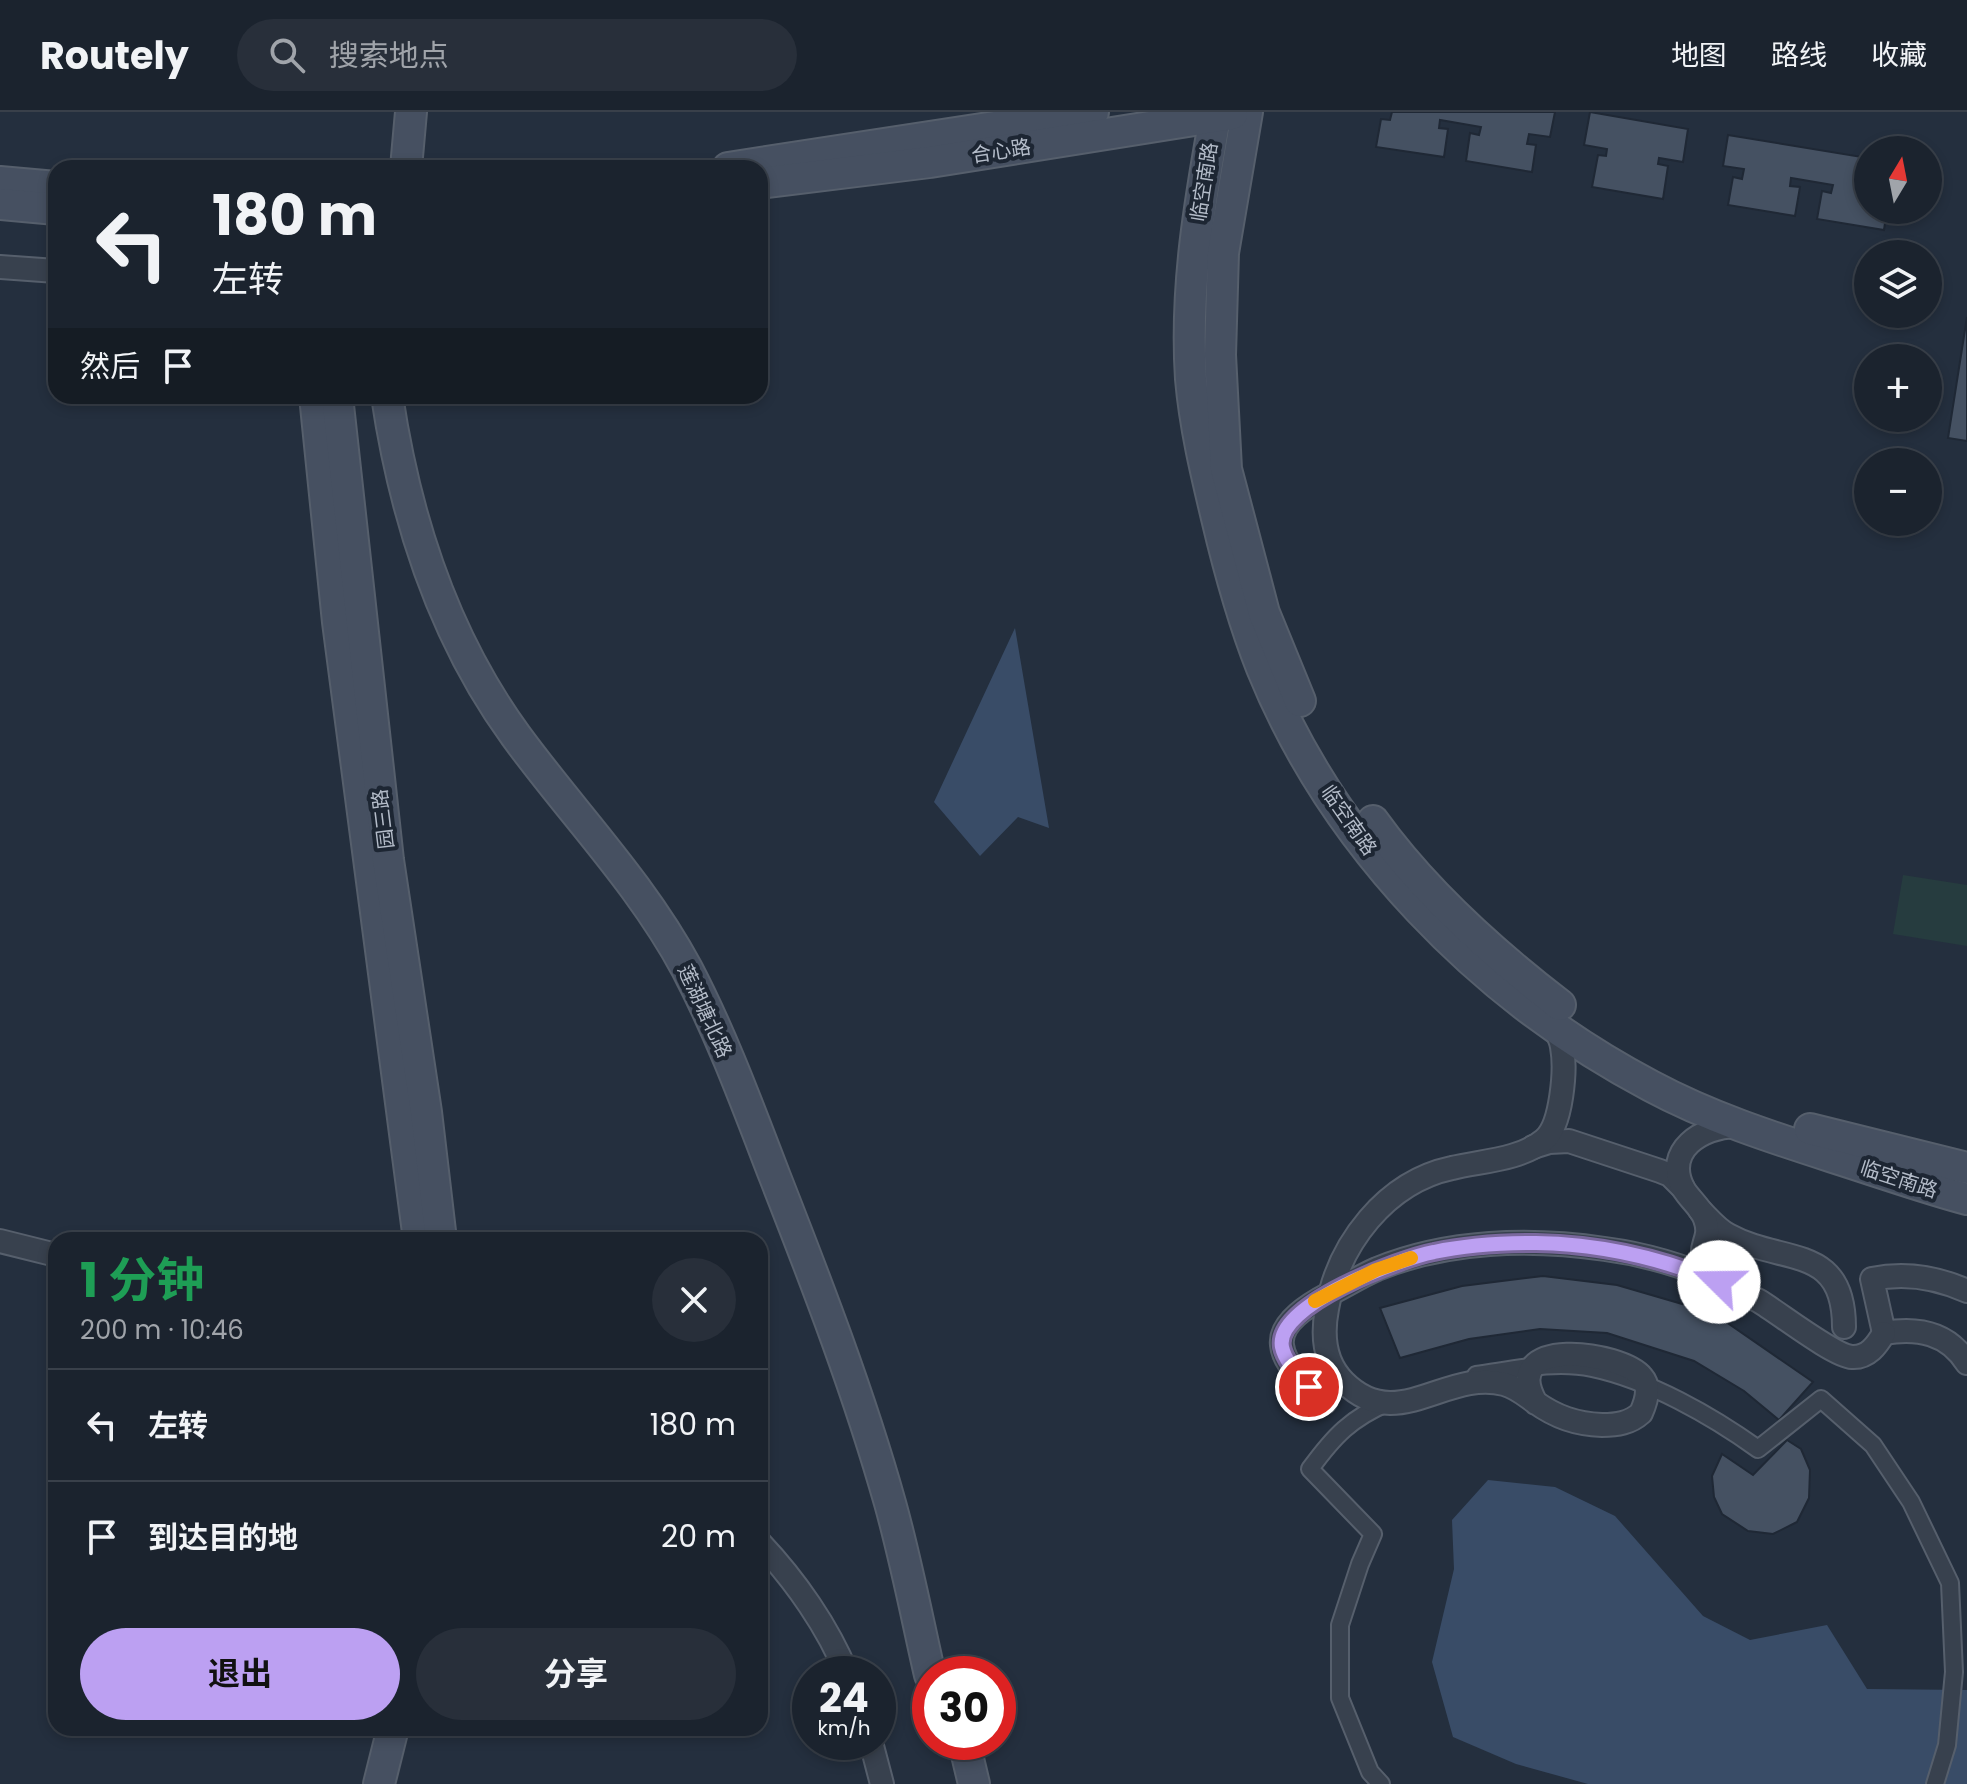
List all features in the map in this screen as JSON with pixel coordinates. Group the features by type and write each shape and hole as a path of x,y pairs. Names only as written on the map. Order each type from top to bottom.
{"main road":[{"path":"390,160 394,112"},
{"path":"407,160 411,112"},
{"name":"合心路","path":"768,162 1093,112"},
{"name":"合心路","path":"768,182 930,162 1230,113"},
{"name":"临空南路","path":"1230,113 1194,245 1191,287 1194,410 1226,558 1262,668 1313,768 1383,867 1419,909 1509,993 1602,1058 1652,1086 1740,1126 1803,1149 1967,1199"},
{"name":"临空南路","path":"1230,113 1220,355 1226,469 1264,613 1290,680 1346,784 1385,838 1497,956 1560,1006 1614,1041 1680,1078 1753,1110 1832,1137 1967,1168"},
{"path":"0,182 48,186"},
{"path":"0,204 48,208"},
{"name":"园三路","path":"316,404 345,685 418,1232"},
{"name":"园三路","path":"338,404 388,860 422,1083 440,1232"},
{"name":"莲湖塘北路","path":"388,404 418,536 447,615 468,659 514,734 648,905 685,966 710,1016 787,1206 870,1437 904,1556 926,1656"},
{"name":"莲湖塘北路","path":"409,404 429,502 446,559 491,661 526,717 659,890 701,957 727,1011 804,1200 868,1376 915,1525 945,1656"},
{"path":"358,1784 370,1736"},
{"path":"379,1784 391,1736"},
{"path":"949,1760 954,1784"},
{"path":"968,1760 974,1784"}],"street":[{"path":"0,267 48,270"},
{"path":"1325,1402 1296,1371 1282,1347 1282,1337 1287,1327 1339,1267 1358,1233 1374,1214 1408,1185 1432,1173 1517,1154 1545,1139 1559,1109 1563,1049 1553,1024"},
{"path":"1683,1188 1678,1168 1687,1146 1703,1132 1713,1128 1740,1126"},
{"path":"1532,1147 1569,1141 1660,1171 1683,1188 1705,1219 1701,1251 1703,1261 1719,1282"},
{"path":"1699,1209 1729,1236 1794,1256 1825,1271 1841,1295 1844,1327"},
{"path":"0,1241 48,1253"},
{"path":"1309,1305 1376,1270 1433,1252 1496,1244 1571,1245 1653,1258 1719,1282 1780,1313 1841,1354 1864,1356 1884,1333 1903,1330 1930,1333 1959,1350 1967,1363"},
{"path":"1339,1267 1331,1293 1324,1338 1331,1363 1352,1390 1366,1398 1392,1405 1474,1382 1505,1384 1519,1381 1541,1359 1576,1355 1625,1366 1642,1376 1647,1394 1641,1413 1635,1419 1610,1425 1569,1420 1505,1384"},
{"path":"1884,1333 1872,1279 1914,1276 1967,1291"},
{"path":"1381,1784 1370,1772 1340,1698 1340,1625 1373,1534 1310,1469 1335,1434 1366,1412 1386,1403 1474,1376 1531,1370"},
{"path":"1531,1370 1528,1382 1536,1403"},
{"path":"1646,1386 1718,1421 1758,1449 1821,1399 1873,1445 1911,1502 1950,1583 1954,1672 1947,1745 1935,1784"},
{"path":"768,1553 796,1586 838,1656"},
{"path":"876,1760 882,1784"}],"green space":[{"path":"1903,875 1967,885 1967,946 1893,934"}],"water":[{"path":"1015,628 1049,828 1018,817 980,856 934,802"},
{"path":"1488,1480 1555,1487 1615,1516 1703,1616 1750,1640 1827,1625 1867,1689 1967,1690 1967,1784 1588,1784 1516,1764 1453,1737 1432,1662 1454,1569 1452,1520"}],"building":[{"path":"1392,112 1555,112 1550,137 1529,134 1527,144 1536,145 1532,172 1466,161 1470,133 1479,135 1481,127 1440,120 1439,128 1448,129 1444,157 1376,147 1381,119 1390,120"},
{"path":"1590,112 1688,129 1683,162 1659,158 1658,164 1668,166 1663,199 1592,187 1598,155 1606,156 1607,149 1584,145"},
{"path":"1728,135 1854,156 1854,224 1885,224 1884,230 1817,219 1822,191 1831,193 1833,185 1791,178 1790,186 1800,187 1795,216 1728,205 1733,177 1742,179 1744,169 1723,166"},
{"path":"1967,317 1967,441 1948,438"},
{"path":"1543,1276 1617,1285 1713,1313 1813,1382 1779,1420 1744,1391 1694,1361 1607,1333 1540,1329 1469,1339 1400,1358 1380,1308 1462,1286"},
{"path":"1787,1440 1801,1449 1810,1470 1809,1498 1797,1522 1773,1534 1748,1531 1722,1514 1714,1497 1712,1476 1722,1454 1753,1475"}],"slow traffic":[{"path":"1315,1301 1376,1270 1411,1258"}],"route":[{"path":"1309,1387 1282,1347 1282,1337 1287,1327 1309,1305 1376,1270 1433,1252 1496,1244 1571,1245 1653,1258 1719,1282"}]}
